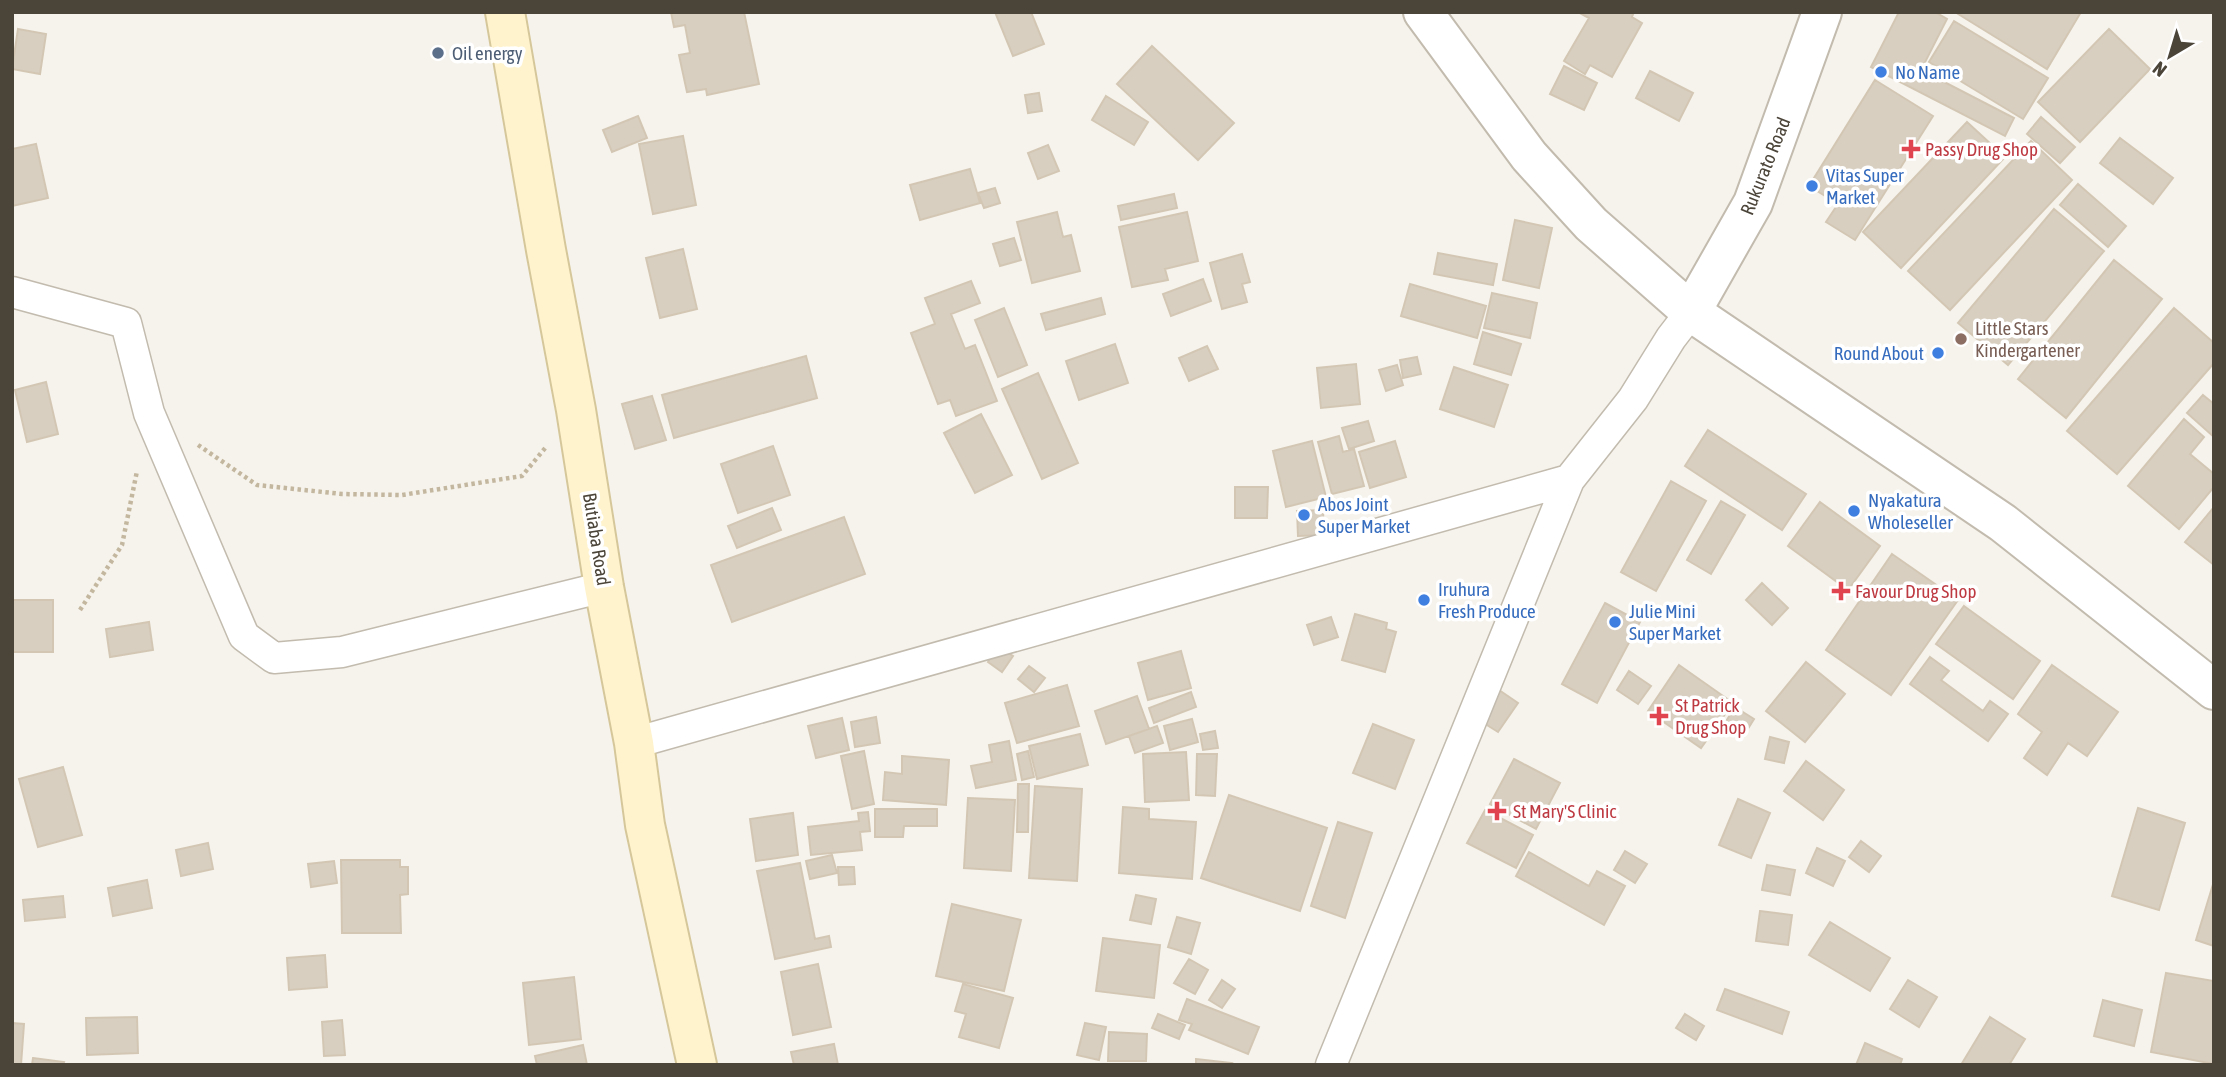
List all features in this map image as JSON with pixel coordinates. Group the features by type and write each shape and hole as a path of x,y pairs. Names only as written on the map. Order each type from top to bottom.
{"main road":[{"name":"Butiaba Road","path":"505,12 545,250 576,410 604,587 634,743 645,825 697,1065"}],"street":[{"path":"1423,12 1530,156 1591,224 1691,312 2003,523 2214,690"},
{"name":"Rukurato Road","path":"1691,312 1753,203 1822,12"},
{"path":"12,292 126,323 149,413 244,636 274,659 342,652 604,587"},
{"path":"1331,1065 1569,480 1633,399 1671,338 1691,312"},
{"path":"634,743 1569,480"}],"path":[{"path":"149,413 257,485 342,494 402,495 523,476 576,410"},
{"path":"80,610 122,545 138,466"}],"building":[{"path":"671,12 744,12 759,84 707,95 706,89 687,92 679,55 690,53 685,25 674,27"},
{"path":"995,12 1031,12 1044,44 1013,56"},
{"path":"1578,12 1634,12 1632,17 1642,23 1612,77 1590,65 1585,74 1564,61 1589,18"},
{"path":"1899,12 1935,12 1947,19 1921,70 2014,118 2005,136 1871,67"},
{"path":"1955,12 2081,12 2047,69"},
{"path":"1954,21 2048,78 2023,119 1929,62"},
{"path":"18,29 46,34 40,74 12,69"},
{"path":"2109,29 2150,69 2080,142 2038,102"},
{"path":"1152,46 1234,123 1198,160 1117,84"},
{"path":"1564,66 1597,83 1584,110 1550,94"},
{"path":"1650,71 1693,93 1679,121 1636,98"},
{"path":"1875,80 1933,116 1855,240 1826,222 1838,204 1809,186"},
{"path":"1039,93 1042,111 1028,113 1025,95"},
{"path":"1106,96 1148,122 1134,145 1092,120"},
{"path":"638,116 647,138 612,152 603,130"},
{"path":"2041,117 2075,147 2060,163 2027,134"},
{"path":"1967,122 2005,157 1901,268 1863,232"},
{"path":"683,136 696,205 653,214 639,144"},
{"path":"2120,138 2173,178 2153,204 2100,163"},
{"path":"2031,141 2072,180 1950,310 1908,271"},
{"path":"36,144 48,198 12,206 12,149"},
{"path":"1048,145 1059,171 1038,179 1028,153"},
{"path":"970,169 980,203 920,220 910,185"},
{"path":"2078,184 2126,226 2108,247 2060,205"},
{"path":"995,188 1000,203 984,208 978,193"},
{"path":"1174,194 1177,208 1121,220 1118,206"},
{"path":"2054,209 2104,251 2008,365 1958,323"},
{"path":"1057,212 1063,237 1071,235 1080,271 1032,283 1017,222"},
{"path":"1187,212 1198,261 1165,269 1168,280 1132,287 1119,227"},
{"path":"1515,220 1552,228 1539,288 1503,280"},
{"path":"1014,238 1021,260 1000,266 993,244"},
{"path":"683,249 697,309 660,318 646,258"},
{"path":"1438,253 1497,264 1493,285 1434,274"},
{"path":"1242,254 1250,282 1242,284 1247,302 1222,309 1210,263"},
{"path":"2114,260 2162,299 2066,418 2018,379"},
{"path":"1203,279 1211,301 1171,316 1163,294"},
{"path":"971,281 980,303 951,314 965,349 975,345 997,401 956,416 950,400 938,404 911,333 935,324 925,298"},
{"path":"1410,284 1486,306 1477,338 1401,316"},
{"path":"1492,293 1537,303 1530,338 1484,328"},
{"path":"1101,298 1105,314 1046,330 1041,314"},
{"path":"1004,308 1027,365 998,377 975,320"},
{"path":"2174,308 2214,343 2214,363 2117,474 2067,431"},
{"path":"1483,332 1521,344 1511,375 1474,364"},
{"path":"1115,344 1128,383 1079,400 1066,361"},
{"path":"1207,346 1218,369 1189,381 1179,358"},
{"path":"806,356 817,398 674,438 662,395"},
{"path":"1417,357 1421,374 1403,378 1400,360"},
{"path":"1356,364 1360,404 1321,408 1317,368"},
{"path":"1397,365 1403,385 1386,391 1379,370"},
{"path":"1454,367 1508,385 1494,427 1440,409"},
{"path":"1038,373 1078,463 1042,479 1002,389"},
{"path":"46,382 58,434 27,442 15,390"},
{"path":"2203,395 2214,404 2214,437 2187,413"},
{"path":"652,396 666,440 635,449 622,404"},
{"path":"981,414 1012,475 975,493 944,433"},
{"path":"2184,419 2204,437 2190,454 2214,474 2214,487 2179,529 2128,486"},
{"path":"1368,421 1374,441 1349,449 1342,428"},
{"path":"1708,430 1806,494 1782,530 1685,466"},
{"path":"1339,436 1343,452 1354,449 1364,486 1332,494 1318,442"},
{"path":"1312,441 1326,497 1286,507 1273,451"},
{"path":"1395,441 1406,477 1370,488 1359,452"},
{"path":"773,446 790,495 738,513 721,464"},
{"path":"1671,481 1706,501 1656,591 1621,572"},
{"path":"1235,487 1268,487 1267,518 1235,518"},
{"path":"1721,501 1745,515 1711,574 1687,560"},
{"path":"1820,502 1880,546 1848,590 1788,546"},
{"path":"2214,507 2214,565 2185,542"},
{"path":"772,508 781,530 737,548 728,526"},
{"path":"1323,510 1324,535 1298,536 1297,511"},
{"path":"844,517 865,574 732,622 711,565"},
{"path":"1892,554 1958,600 1891,695 1826,650"},
{"path":"1762,583 1788,608 1772,625 1746,600"},
{"path":"12,600 53,600 53,652 12,652"},
{"path":"1605,603 1640,622 1597,703 1562,684"},
{"path":"1964,606 2040,661 2013,699 1936,644"},
{"path":"1355,614 1387,623 1386,629 1396,632 1385,672 1342,660"},
{"path":"1331,617 1338,637 1314,645 1307,625"},
{"path":"149,622 153,650 110,657 106,629"},
{"path":"998,646 1013,656 1002,672 988,662"},
{"path":"1181,651 1191,688 1148,700 1138,663"},
{"path":"1930,657 1949,671 1941,680 1983,711 1990,701 2008,714 1988,741 1910,684"},
{"path":"1806,662 1845,694 1805,742 1766,711"},
{"path":"1679,665 1733,703 1701,748 1648,711"},
{"path":"2052,665 2118,712 2087,756 2068,743 2047,775 2024,758 2042,732 2018,714"},
{"path":"1029,666 1045,678 1034,692 1018,679"},
{"path":"1629,671 1651,686 1638,704 1617,690"},
{"path":"1067,685 1079,726 1017,743 1005,703"},
{"path":"1499,690 1518,703 1498,732 1479,720"},
{"path":"1191,692 1196,707 1154,723 1149,708"},
{"path":"1137,696 1149,729 1106,744 1095,711"},
{"path":"1735,707 1754,719 1744,735 1725,723"},
{"path":"876,717 880,743 855,747 851,722"},
{"path":"842,718 849,750 816,758 808,726"},
{"path":"1192,719 1198,742 1170,750 1164,726"},
{"path":"1373,724 1414,740 1395,789 1353,773"},
{"path":"1157,726 1163,743 1135,753 1129,736"},
{"path":"1215,731 1218,748 1203,750 1200,734"},
{"path":"1080,734 1088,765 1037,779 1029,746"},
{"path":"1770,737 1789,742 1784,763 1765,759"},
{"path":"1009,741 1016,780 976,788 971,766 992,762 989,745"},
{"path":"864,751 874,804 852,809 841,756"},
{"path":"1028,751 1034,777 1022,780 1017,754"},
{"path":"1186,752 1189,800 1145,802 1143,754"},
{"path":"1197,754 1217,754 1215,796 1196,795"},
{"path":"902,756 949,760 946,805 883,800 885,772 902,774"},
{"path":"1514,759 1560,783 1536,829 1490,804"},
{"path":"1806,761 1844,790 1823,820 1784,791"},
{"path":"63,767 82,835 38,847 19,779"},
{"path":"1018,784 1029,784 1028,832 1017,832"},
{"path":"1035,786 1082,789 1077,881 1029,878"},
{"path":"1229,795 1327,828 1300,911 1201,878"},
{"path":"968,798 1015,800 1011,871 964,868"},
{"path":"1738,799 1770,813 1751,858 1719,845"},
{"path":"1123,807 1149,809 1149,819 1196,822 1192,879 1119,873"},
{"path":"2138,808 2185,823 2159,910 2112,896"},
{"path":"875,809 937,809 937,826 904,826 903,837 875,837"},
{"path":"1485,810 1533,835 1516,868 1467,843"},
{"path":"868,812 870,831 860,832 862,850 811,855 808,827 859,821 858,813"},
{"path":"793,813 798,855 756,861 750,819"},
{"path":"1338,822 1372,833 1345,918 1311,906"},
{"path":"1861,841 1881,856 1869,872 1849,857"},
{"path":"208,843 213,869 181,876 176,850"},
{"path":"1817,848 1845,861 1833,886 1806,873"},
{"path":"1625,851 1647,864 1635,883 1614,870"},
{"path":"1529,852 1589,886 1597,871 1625,886 1604,925 1516,876"},
{"path":"832,855 837,873 810,879 806,861"},
{"path":"341,860 400,860 400,867 408,867 408,894 400,895 401,933 342,933"},
{"path":"334,861 337,883 311,887 308,864"},
{"path":"800,863 815,939 829,936 831,947 775,959 757,871"},
{"path":"1767,865 1795,870 1790,895 1762,890"},
{"path":"838,867 854,867 855,884 839,885"},
{"path":"147,880 152,908 113,916 108,888"},
{"path":"2214,881 2214,946 2196,940"},
{"path":"1136,895 1156,899 1151,924 1130,920"},
{"path":"63,896 65,917 25,921 23,900"},
{"path":"952,904 1021,920 1004,991 936,976"},
{"path":"1760,911 1792,915 1788,945 1756,941"},
{"path":"1177,917 1200,923 1191,954 1168,947"},
{"path":"1830,922 1890,958 1870,991 1809,955"},
{"path":"1103,938 1160,945 1154,998 1096,991"},
{"path":"325,955 327,987 289,990 287,958"},
{"path":"1189,959 1208,970 1195,994 1174,983"},
{"path":"818,964 831,1027 793,1035 781,972"},
{"path":"2166,973 2214,981 2214,1064 2151,1052"},
{"path":"574,977 581,1039 529,1045 523,983"},
{"path":"1222,980 1235,989 1222,1008 1209,1000"},
{"path":"1908,980 1937,997 1919,1027 1890,1009"},
{"path":"963,984 1013,998 999,1048 959,1037 966,1014 955,1011"},
{"path":"1725,989 1789,1012 1782,1034 1717,1010"},
{"path":"1187,999 1259,1027 1248,1054 1189,1030 1192,1024 1179,1020"},
{"path":"2103,1000 2142,1010 2134,1046 2094,1036"},
{"path":"1158,1014 1185,1025 1179,1039 1152,1028"},
{"path":"1685,1014 1704,1026 1696,1040 1676,1028"},
{"path":"137,1017 138,1053 87,1055 86,1018"},
{"path":"1990,1017 2025,1039 2009,1065 1961,1065"},
{"path":"342,1020 345,1055 324,1056 322,1022"},
{"path":"12,1023 24,1024 21,1065 12,1065"},
{"path":"1085,1023 1106,1027 1099,1060 1077,1055"},
{"path":"1109,1032 1147,1034 1146,1061 1108,1061"},
{"path":"1865,1043 1902,1059 1900,1065 1856,1065"},
{"path":"834,1044 838,1065 794,1065 791,1052"},
{"path":"583,1045 587,1065 537,1065 535,1056"},
{"path":"33,1058 64,1062 63,1065 32,1065"},
{"path":"1196,1059 1232,1063 1196,1065"}],"place":[{"name":"Oil energy","path":"438,53"},
{"name":"No Name","path":"1881,72"},
{"name":"Passy Drug Shop","path":"1911,149"},
{"name":"Vitas Super Market","path":"1812,186"},
{"name":"Little Stars Kindergartener","path":"1961,339"},
{"name":"Round About","path":"1938,353"},
{"name":"Nyakatura Wholeseller","path":"1854,511"},
{"name":"Abos Joint Super Market","path":"1304,515"},
{"name":"Favour Drug Shop","path":"1841,591"},
{"name":"Iruhura Fresh Produce","path":"1424,600"},
{"name":"Julie Mini Super Market","path":"1615,622"},
{"name":"St Patrick Drug Shop","path":"1659,716"},
{"name":"St Mary'S Clinic","path":"1497,811"}]}
